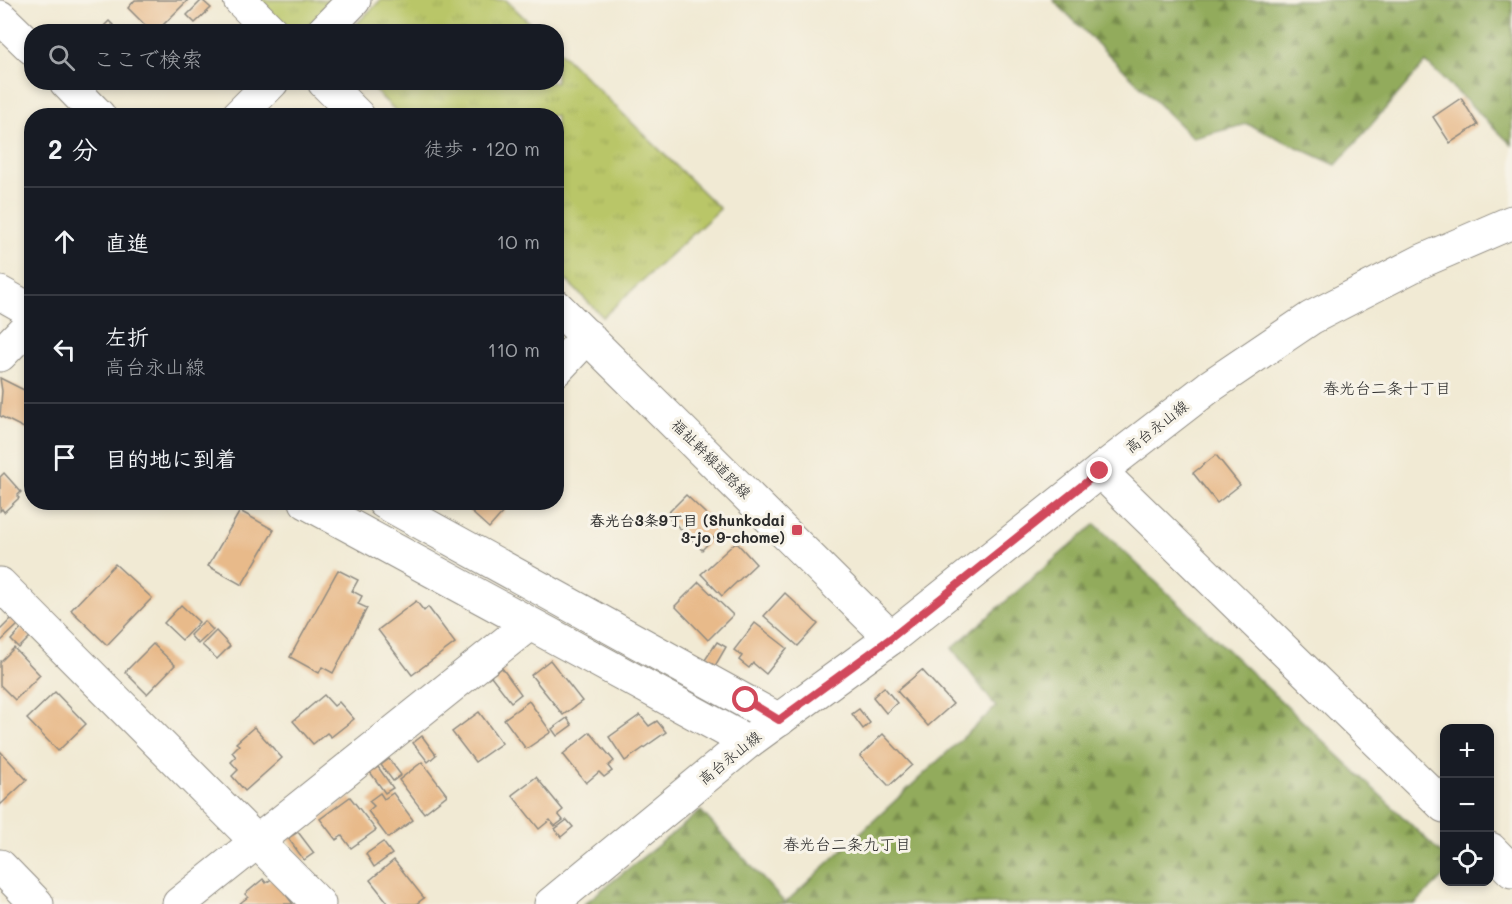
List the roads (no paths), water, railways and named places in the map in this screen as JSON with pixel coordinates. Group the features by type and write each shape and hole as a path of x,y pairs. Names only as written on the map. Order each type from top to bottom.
{"street":[{"path":"240,0 264,24"},
{"path":"331,24 354,0"},
{"path":"0,17 24,40"},
{"path":"74,90 91,108"},
{"path":"246,108 264,90"},
{"path":"332,90 350,108"},
{"name":"高台永山線","path":"551,904 748,742 891,638 1209,387 1311,318 1422,261 1512,222"},
{"path":"0,293 24,306"},
{"name":"福祉幹線道路線","path":"564,314 891,638"},
{"path":"564,362 588,336"},
{"path":"1100,471 1440,802"},
{"path":"321,510 748,742"},
{"path":"424,511 779,720"},
{"path":"0,584 319,904"},
{"path":"179,904 529,624"},
{"path":"1494,853 1512,871"},
{"path":"0,867 37,904"}],"place":[{"name":"春光台3条9丁目 (Shunkodai 3-jo 9-chome)","path":"797,530"}],"district":[{"name":"春光台二条十丁目","path":"1387,388"},
{"name":"春光台二条九丁目","path":"847,844"}]}
